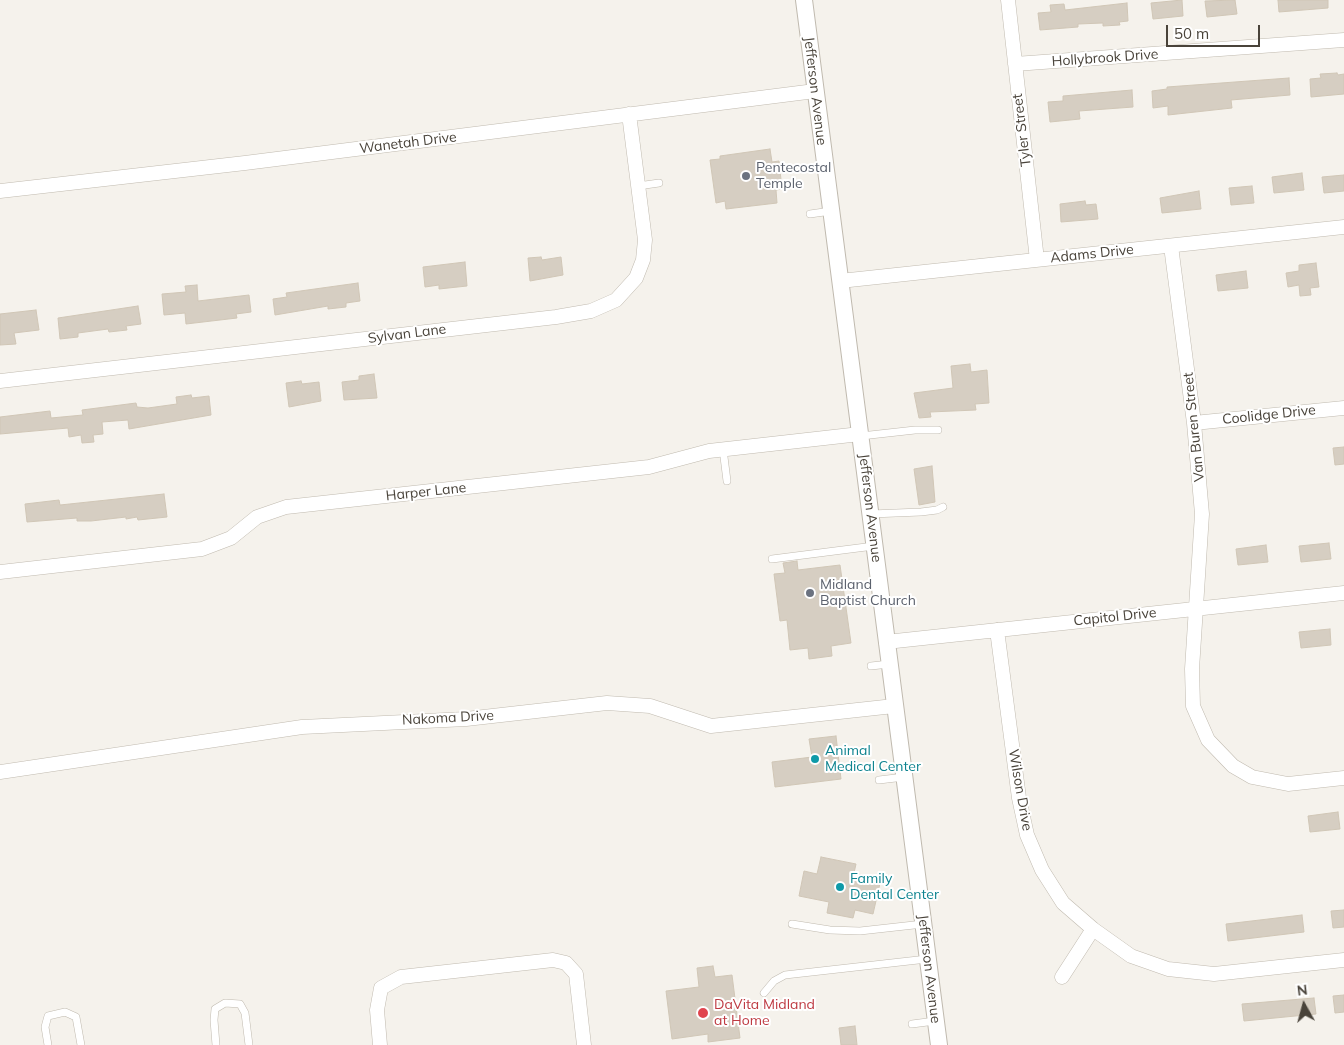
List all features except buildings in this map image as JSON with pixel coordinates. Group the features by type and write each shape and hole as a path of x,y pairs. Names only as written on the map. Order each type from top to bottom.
{"street":[{"name":"Jefferson Avenue","path":"804,0 939,1045"},
{"name":"Tyler Street","path":"1008,0 1037,260"},
{"name":"Hollybrook Drive","path":"1015,64 1344,40"},
{"name":"Wanetah Drive","path":"0,191 245,164 815,91"},
{"name":"Sylvan Lane","path":"0,381 556,317 591,311 616,300 636,278 644,260 645,240 629,114"},
{"name":"Adams Drive","path":"840,281 1344,227"},
{"name":"Van Buren Street","path":"1171,246 1194,423 1202,514 1192,669 1193,706 1208,740 1233,766 1252,777 1288,784 1344,778"},
{"name":"Coolidge Drive","path":"1194,423 1344,408"},
{"name":"Harper Lane","path":"0,572 202,549 232,538 257,517 286,507 649,468 723,449 860,435"},
{"name":"Capitol Drive","path":"886,642 1344,593"},
{"name":"Wilson Drive","path":"997,630 1019,798 1027,835 1042,870 1063,903 1093,929 1131,956 1168,969 1214,974 1344,960"},
{"name":"Nakoma Drive","path":"0,772 302,727 466,719 607,703 650,706 711,726 894,706"},
{"path":"1062,977 1093,929"},
{"path":"380,1045 376,1010 381,988 401,977 553,960 566,963 576,974 584,1045"}],"lane":[{"path":"638,186 659,183"},
{"path":"810,214 831,211"},
{"path":"860,435 938,430"},
{"path":"723,449 727,481"},
{"path":"870,514 922,512 937,510 943,507"},
{"path":"774,557 874,546"},
{"path":"871,666 889,664"},
{"path":"879,780 904,777"},
{"path":"792,924 830,930 860,931 923,924"},
{"path":"764,994 774,981 785,975 928,959"},
{"path":"216,1045 214,1020 216,1009 226,1003 240,1004 244,1013 249,1045"},
{"path":"48,1045 45,1027 48,1016 65,1012 76,1017 81,1045"},
{"path":"912,1024 936,1021"}],"place":[{"name":"Pentecostal Temple","path":"746,176"},
{"name":"Midland Baptist Church","path":"810,593"},
{"name":"Animal Medical Center","path":"815,759"},
{"name":"Family Dental Center","path":"840,887"},
{"name":"DaVita Midland at Home","path":"703,1013"}]}
